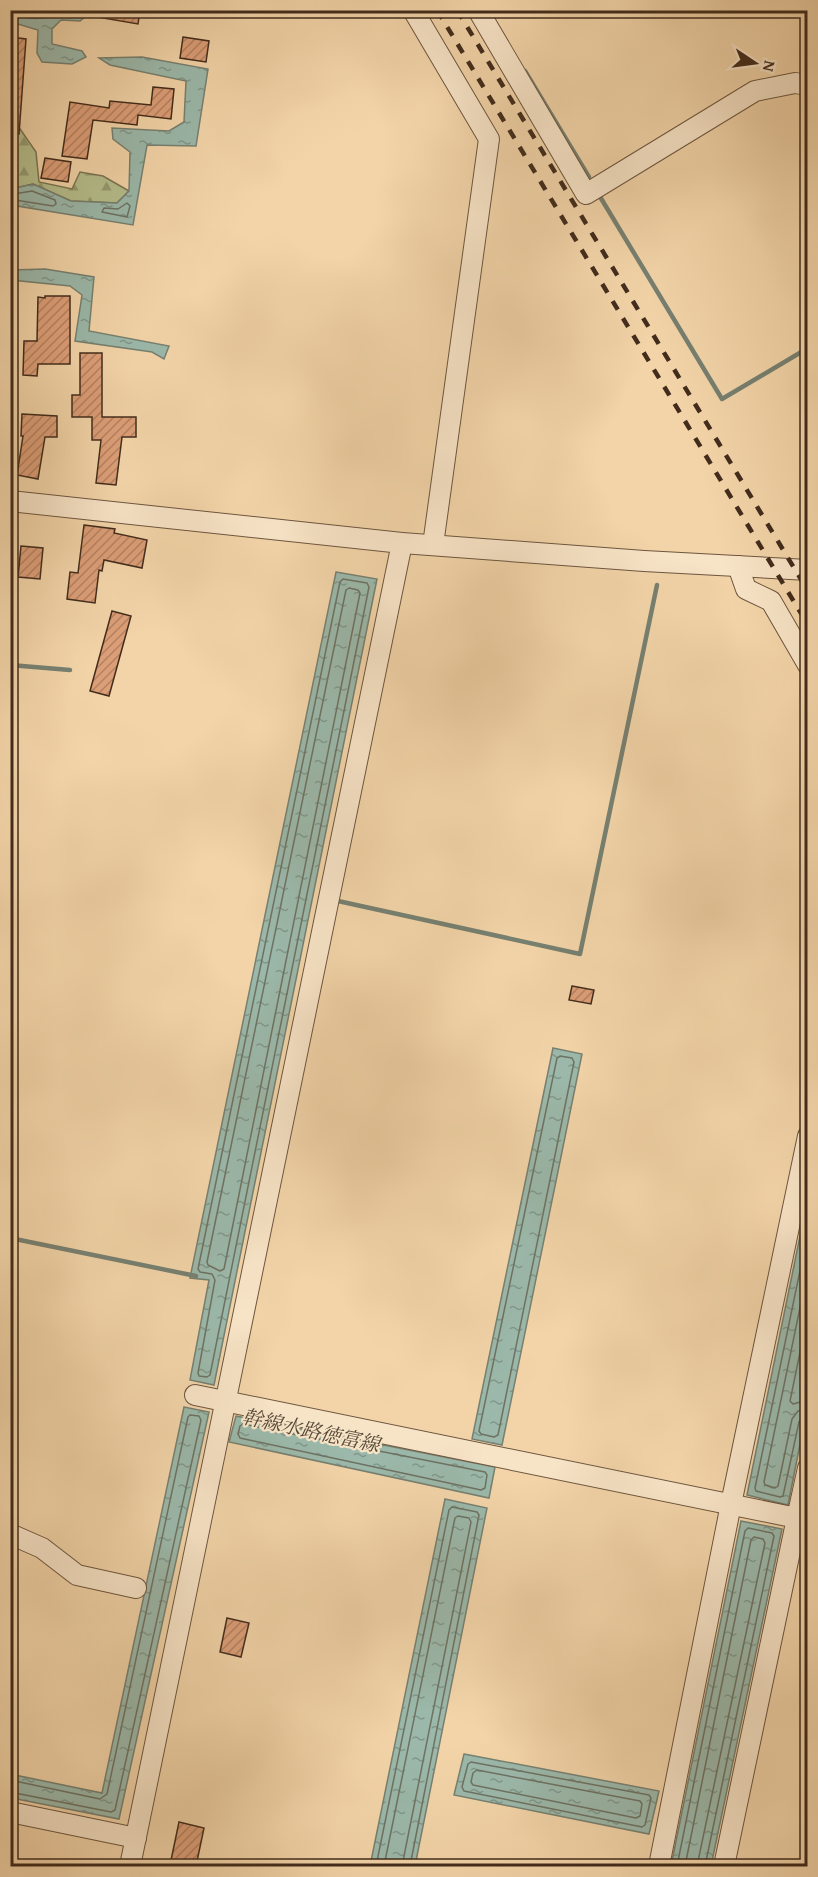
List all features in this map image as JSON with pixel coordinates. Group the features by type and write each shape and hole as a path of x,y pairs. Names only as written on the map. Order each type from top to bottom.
{"street":[{"path":"413,10 489,140 433,545"},
{"path":"478,10 586,194 755,91 795,83 807,85"},
{"path":"10,501 402,543 807,570"},
{"path":"130,1866 219,1436 214,1403 402,543"},
{"path":"738,566 746,589 771,601 807,664"},
{"path":"659,1866 807,1136"},
{"path":"214,1403 482,1454 797,1518"},
{"path":"724,1866 807,1468"},
{"path":"10,1533 42,1548 77,1575 136,1588"},
{"path":"10,1812 136,1838"}],"green space":[{"path":"10,11 69,11 46,18 27,19"},
{"path":"69,11 85,11 86,16"},
{"path":"10,124 18,126 36,152 39,182 72,189 80,172 103,176 129,191 117,203 71,201 33,184 11,189"}],"water":[{"path":"69,11 86,16 80,21 61,20 52,29 52,44 82,51 86,57 72,64 42,62 37,53 38,30 11,22 11,13 26,18 40,18"},
{"path":"142,57 208,69 196,146 147,145 133,225 11,205 11,189 33,184 71,201 117,203 129,191 130,152 113,139 112,128 169,131 184,122 186,81 110,65 99,58"},
{"path":"45,269 94,277 89,331 169,346 164,359 152,352 75,341 82,295 70,286 11,280 11,270"},
{"path":"336,572 377,579 214,1385 190,1380 209,1280 190,1278"},
{"path":"553,1048 582,1054 502,1445 472,1439"},
{"path":"807,1202 807,1409 788,1505 747,1495"},
{"path":"184,1407 209,1412 119,1819 11,1798 10,1774 102,1793"},
{"path":"236,1416 495,1467 489,1498 229,1442"},
{"path":"445,1499 487,1508 415,1866 370,1866"},
{"path":"741,1521 782,1529 711,1866 671,1866"},
{"path":"464,1754 659,1791 649,1834 454,1795"}],"building":[{"path":"98,10 140,10 138,24 97,17"},
{"path":"10,37 26,39 19,134 10,133"},
{"path":"183,37 209,41 206,62 180,58"},
{"path":"153,87 174,89 171,119 138,115 137,125 93,120 87,159 62,156 70,102 109,108 110,101 151,105"},
{"path":"45,158 71,162 68,182 41,178"},
{"path":"45,296 70,296 70,364 38,364 37,376 23,375 24,341 37,341 38,297 45,298"},
{"path":"80,353 102,353 102,417 136,417 136,437 122,437 116,485 96,483 101,440 92,440 92,417 72,417 72,395 80,395"},
{"path":"22,414 57,416 57,437 45,437 38,479 17,475 23,436 21,436"},
{"path":"84,525 115,529 114,533 147,540 142,568 104,560 102,571 99,570 95,603 67,599 70,572 78,573"},
{"path":"21,546 43,548 40,579 18,577"},
{"path":"112,611 131,616 109,696 90,691"},
{"path":"572,986 594,990 591,1004 569,1000"},
{"path":"227,1618 249,1623 241,1657 220,1652"},
{"path":"179,1822 204,1828 196,1866 170,1865"}],"waterway":[{"path":"525,71 589,177"},
{"path":"599,195 722,399 808,348"},
{"path":"338,901 580,954 657,585"},
{"path":"10,665 70,670"},
{"path":"10,1238 196,1276"}],"railway":[{"path":"437,10 808,625"},
{"path":"457,10 808,591"}],"water label":[{"name":"幹線水路徳富線","path":"311,1430"}]}
